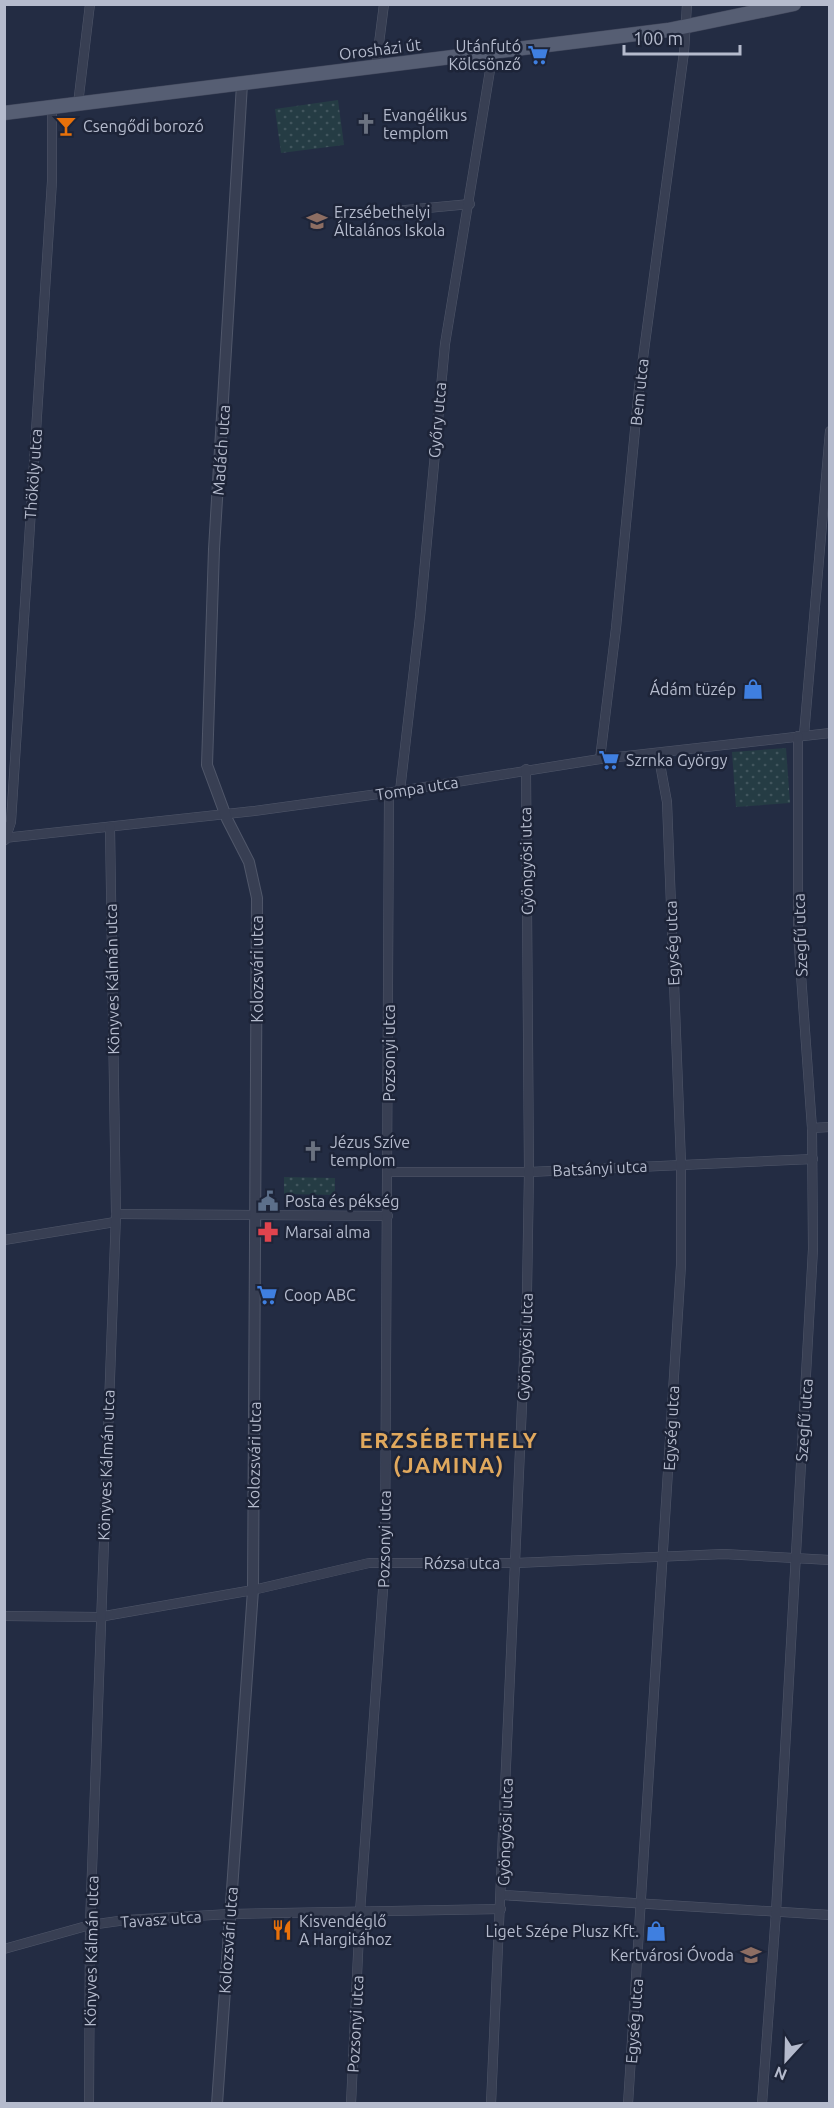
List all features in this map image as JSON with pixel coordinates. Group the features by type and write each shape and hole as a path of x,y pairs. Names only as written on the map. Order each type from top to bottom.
{"main road":[{"name":"Orosházi út","path":"4,113 686,27 794,4"}],"street":[{"path":"78,104 90,4"},
{"path":"376,67 384,4"},
{"name":"Bem utca","path":"600,759 616,628 639,388 686,27 687,4"},
{"name":"Győry utca","path":"394,792 420,617 445,344 470,204 493,52"},
{"name":"Madách utca","path":"224,812 207,765 214,549 242,84"},
{"name":"Thököly utca","path":"5,839 11,822 51,181 52,107"},
{"path":"395,211 470,204"},
{"name":"Szegfű utca","path":"762,2103 776,1912 813,1249 813,1128 798,933 801,735 830,430"},
{"name":"Tompa utca","path":"5,839 394,792 526,769 600,759 830,733"},
{"name":"Egység utca","path":"628,2103 681,1265 681,1163 667,802 658,753"},
{"name":"Gyöngyösi utca","path":"491,2103 516,1563 529,1172 526,769"},
{"name":"Pozsonyi utca","path":"351,2103 360,1912 385,1562 385,1357 394,792"},
{"name":"Kolozsvári utca","path":"217,2103 253,1590 257,1215 257,898 249,862 224,812"},
{"name":"Könyves Kálmán utca","path":"89,2103 90,1925 99,1617 115,1218 110,827"},
{"path":"813,1128 830,1127"},
{"name":"Batsányi utca","path":"388,1172 529,1172 813,1158"},
{"path":"4,1240 115,1218 257,1215 388,1216"},
{"name":"Rózsa utca","path":"4,1616 99,1617 253,1590 369,1563 516,1563 724,1554 830,1560"},
{"path":"502,1895 830,1915"},
{"name":"Tavasz utca","path":"4,1949 90,1925 230,1914 501,1909"}],"shaded area":[{"path":"338,100 344,145 281,153 275,109"},
{"path":"786,748 790,803 736,807 732,752"},
{"path":"284,1177 335,1178 335,1195 284,1194"}],"place":[{"name":"Utánfutó Kölcsönző","path":"538,55"},
{"name":"Evangélikus templom","path":"366,124"},
{"name":"Csengődi borozó","path":"66,126"},
{"name":"Erzsébethelyi Általános Iskola","path":"317,221"},
{"name":"Ádám tüzép","path":"753,689"},
{"name":"Szrnka György","path":"609,760"},
{"name":"Jézus Szíve templom","path":"313,1151"},
{"name":"Posta és pékség","path":"268,1201"},
{"name":"Marsai alma","path":"268,1232"},
{"name":"Coop ABC","path":"267,1295"},
{"name":"Kisvendéglő A Hargitához","path":"282,1930"},
{"name":"Liget Szépe Plusz Kft.","path":"656,1931"},
{"name":"Kertvárosi Óvoda","path":"751,1955"}],"district":[{"name":"ERZSÉBETHELY (JAMINA)","path":"449,1452"}]}
